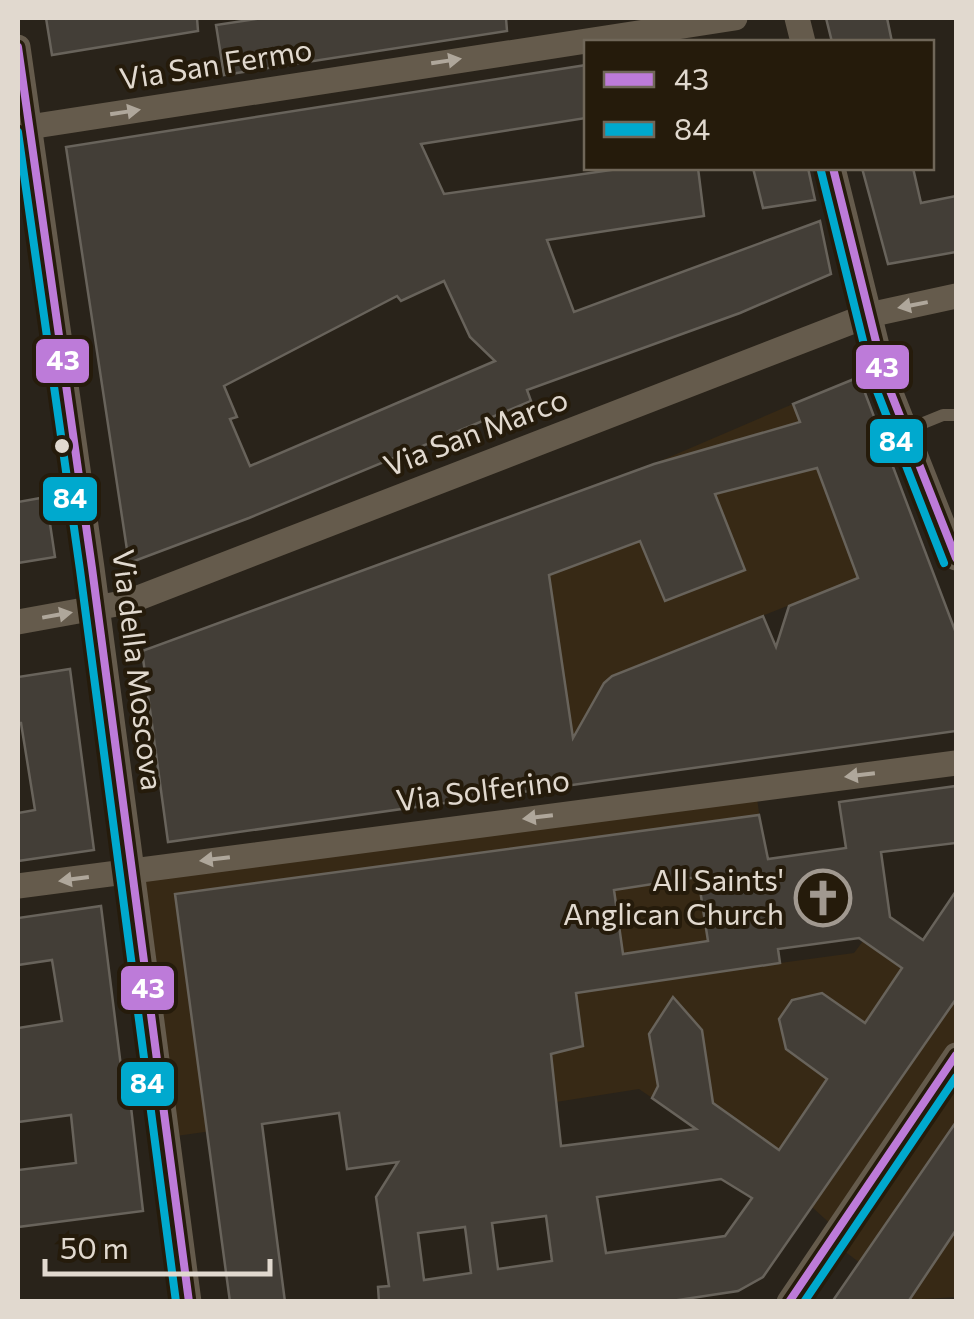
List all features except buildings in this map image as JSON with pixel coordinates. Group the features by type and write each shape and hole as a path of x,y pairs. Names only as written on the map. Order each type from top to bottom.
{"street":[{"name":"Via San Fermo","path":"29,128 650,23 735,18"},
{"name":"Via della Moscova","path":"18,47 188,1302"},
{"path":"834,170 885,378 956,558"},
{"name":"Via San Marco","path":"18,622 128,602 870,314 956,296"},
{"name":"Via Solferino","path":"18,886 956,762"},
{"path":"788,1302 956,1055"}],"lane":[{"path":"906,430 943,415 956,415"}],"shaded area":[{"path":"793,404 849,554 878,570 611,676 597,695 606,781 168,841 142,651 637,471"},
{"path":"756,791 780,963 854,953 863,941 956,1005 956,1050 835,1228 813,1208 639,1089 556,1102 560,1138 347,1169 338,1113 169,1137 134,873"},
{"path":"956,1057 956,1297 910,1300 832,1242"}],"transit line":[{"name":"43","path":"18,47 189,1302"},
{"name":"84","path":"18,132 176,1302"},
{"name":"43","path":"833,170 885,378 956,558"},
{"name":"84","path":"821,171 873,381 944,563"},
{"name":"43","path":"789,1302 956,1055"},
{"name":"84","path":"804,1302 956,1077"}],"place":[{"name":"All Saints' Anglican Church","path":"823,898"}]}
